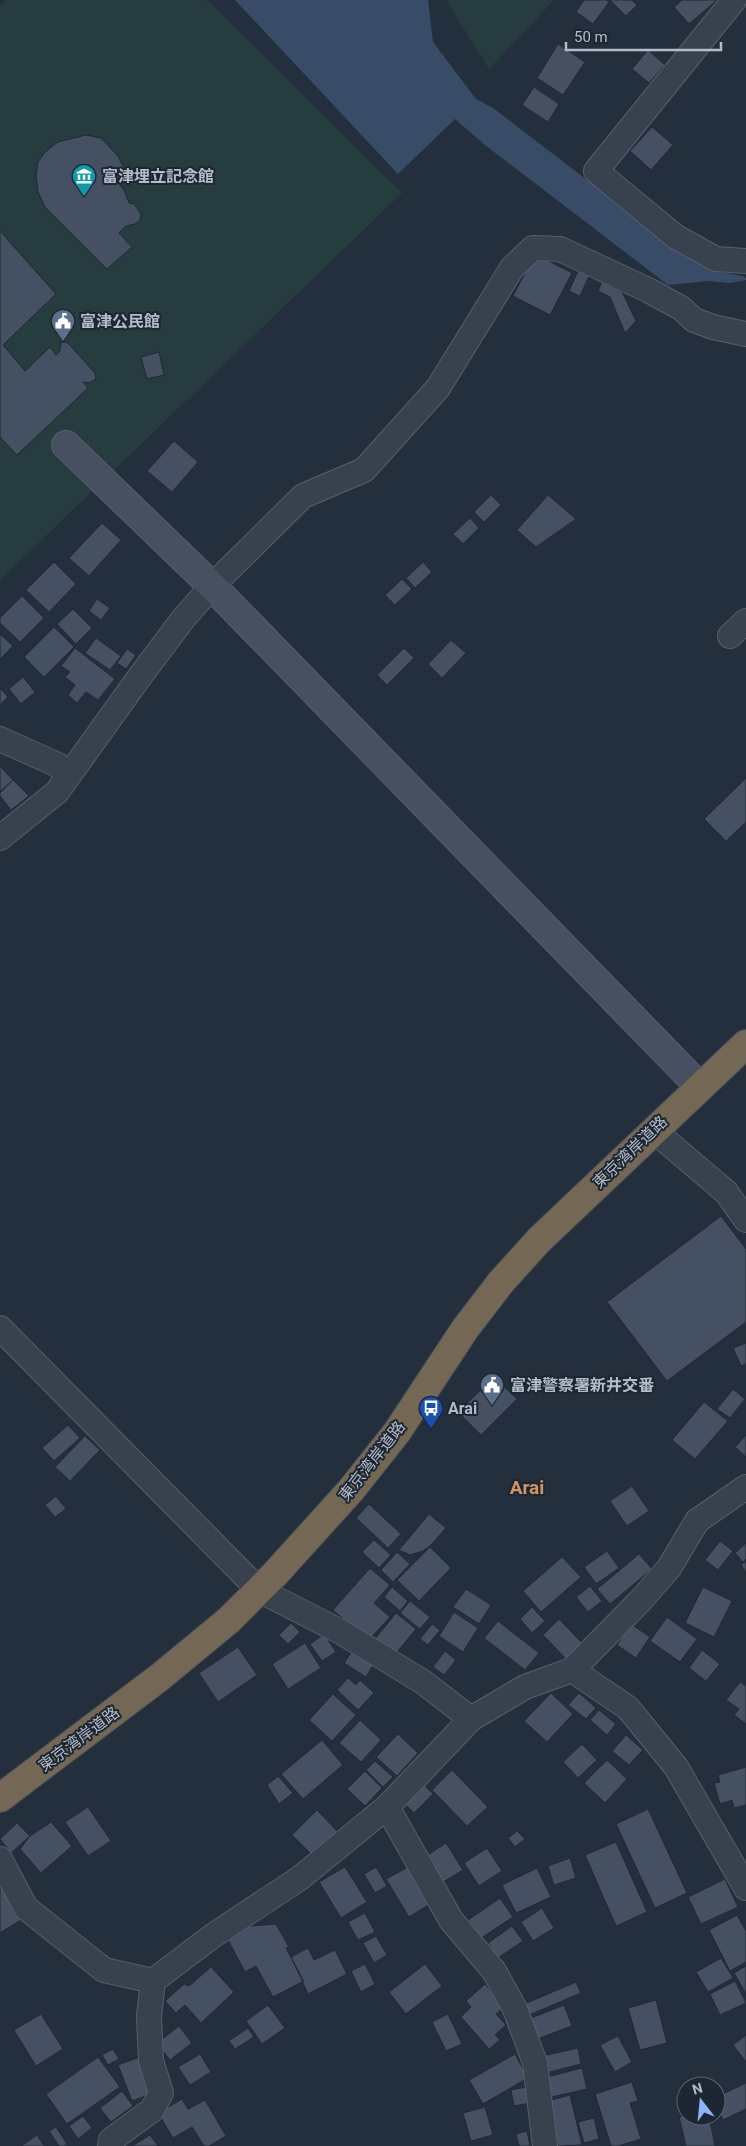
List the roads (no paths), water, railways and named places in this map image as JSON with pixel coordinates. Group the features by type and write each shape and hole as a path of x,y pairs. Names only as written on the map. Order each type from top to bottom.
{"highway":[{"name":"東京湾岸道路","path":"0,1798 160,1677 229,1620 259,1590 351,1490 397,1432 465,1328 501,1282 539,1240 746,1044"}],"street":[{"path":"734,0 596,170 676,237 716,259 746,261"},
{"path":"0,838 57,792 183,619 212,586 303,496 364,470 438,388 512,268 532,248 560,249 682,308 694,320 712,327 746,334"},
{"path":"66,445 212,586 700,1087"},
{"path":"0,739 58,765 68,776"},
{"path":"653,1130 726,1192 746,1220"},
{"path":"0,1328 259,1590 340,1632 423,1682 470,1719"},
{"path":"110,2146 111,2140 152,2110 161,2093 151,2061 149,2016 153,1981 210,1937 300,1878 387,1807 470,1719 525,1687 572,1670 641,1600 668,1568 697,1521 746,1487"},
{"path":"572,1670 628,1708 676,1767 746,1888"},
{"path":"387,1807 451,1920 494,1971 515,2009 535,2064 545,2146"},
{"path":"0,1859 26,1908 33,1914 104,1970 153,1981"}],"water":[{"path":"235,0 428,0 433,42 476,99 493,108 693,261 709,270 742,276 746,280 730,283 708,281 668,285 485,145 455,119 398,174"}],"place":[{"name":"富津埋立記念館","path":"84,197"},
{"name":"富津公民館","path":"63,342"},
{"name":"富津警察署新井交番","path":"492,1406"},
{"name":"Arai","path":"431,1429"}],"district":[{"name":"Arai","path":"527,1487"}]}
